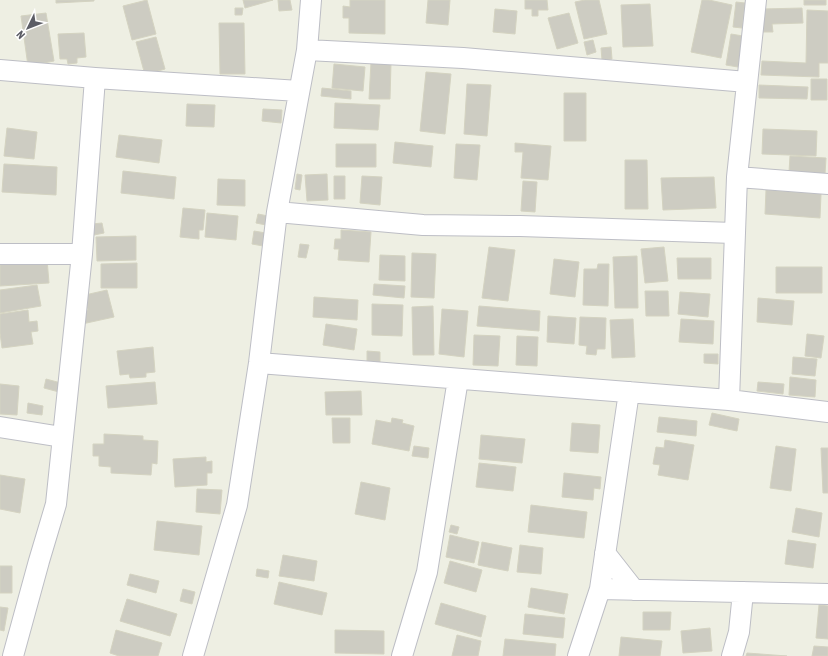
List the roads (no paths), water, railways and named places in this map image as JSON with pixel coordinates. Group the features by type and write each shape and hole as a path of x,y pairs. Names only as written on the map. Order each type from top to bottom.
{"street":[{"path":"193,656 237,505 259,362 277,212 307,50 311,0"},
{"path":"729,400 737,177 756,0"},
{"path":"307,50 463,58 747,82"},
{"path":"0,70 96,78 299,90"},
{"path":"13,656 56,504 82,254 96,78"},
{"path":"737,177 828,184"},
{"path":"277,212 423,225 535,226 734,233"},
{"path":"0,254 82,254"},
{"path":"259,362 729,400 828,412"},
{"path":"402,656 428,572 458,379"},
{"path":"578,656 600,589 629,392"},
{"path":"0,427 62,437"},
{"path":"605,553 634,590"},
{"path":"600,589 828,594"},
{"path":"732,656 739,632 743,592"}]}
